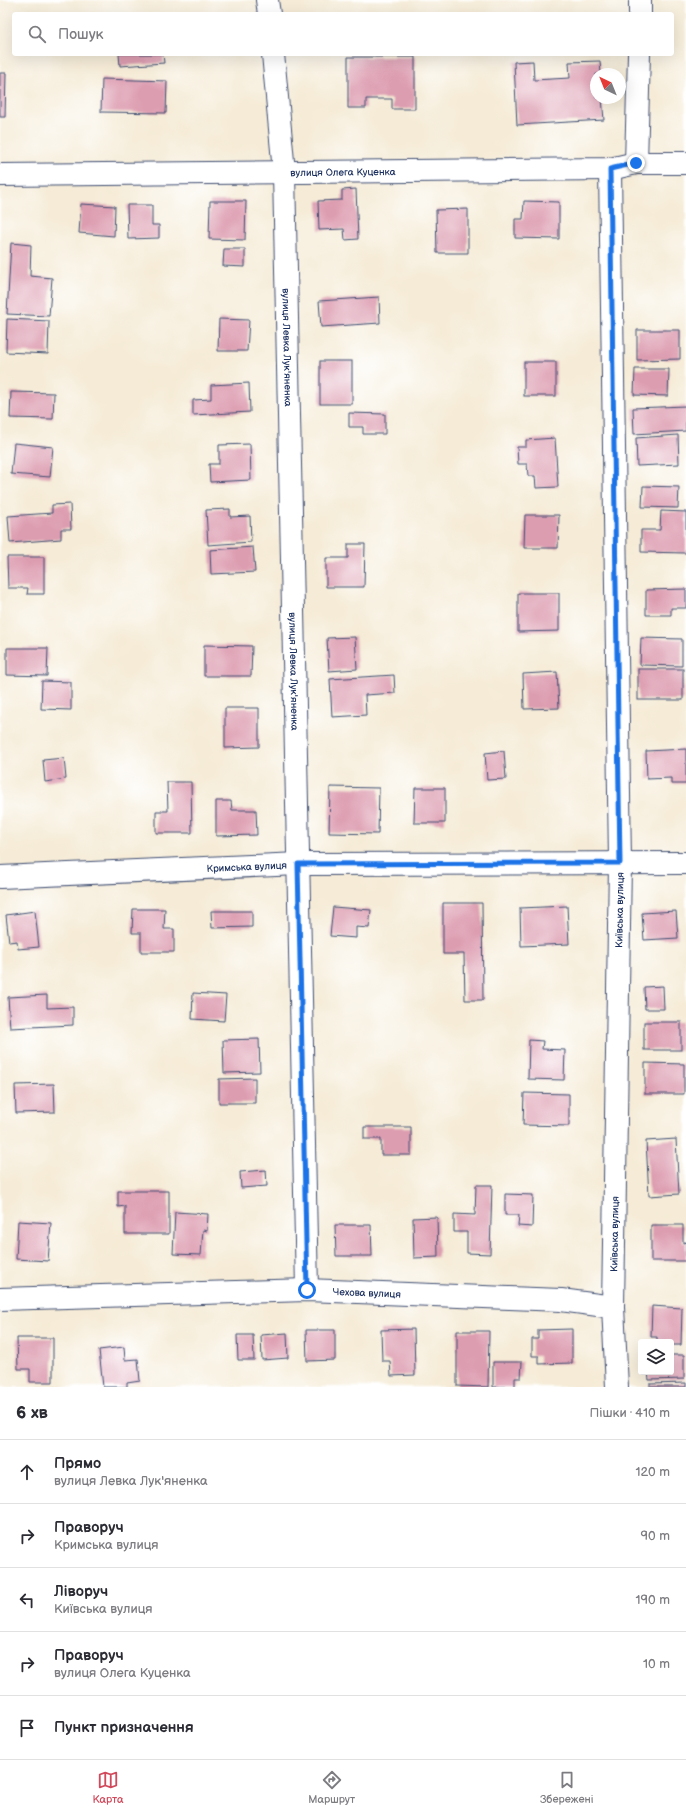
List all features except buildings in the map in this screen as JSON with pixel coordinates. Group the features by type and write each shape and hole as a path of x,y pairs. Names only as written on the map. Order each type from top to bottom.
{"street":[{"path":"267,0 269,12"},
{"path":"640,0 640,12"},
{"name":"вулиця Левка Лук'яненка","path":"273,56 284,172 307,1290"},
{"path":"636,163 639,56"},
{"name":"вулиця Олега Куценка","path":"0,175 610,169 636,163 686,163"},
{"name":"Київська вулиця","path":"610,169 620,863 613,1307 617,1387"},
{"name":"Кримська вулиця","path":"0,877 298,864 686,863"},
{"name":"Чехова вулиця","path":"0,1299 307,1290 561,1300 613,1307"}],"route":[{"path":"307,1290 298,864 620,863 610,169 636,163"}]}
